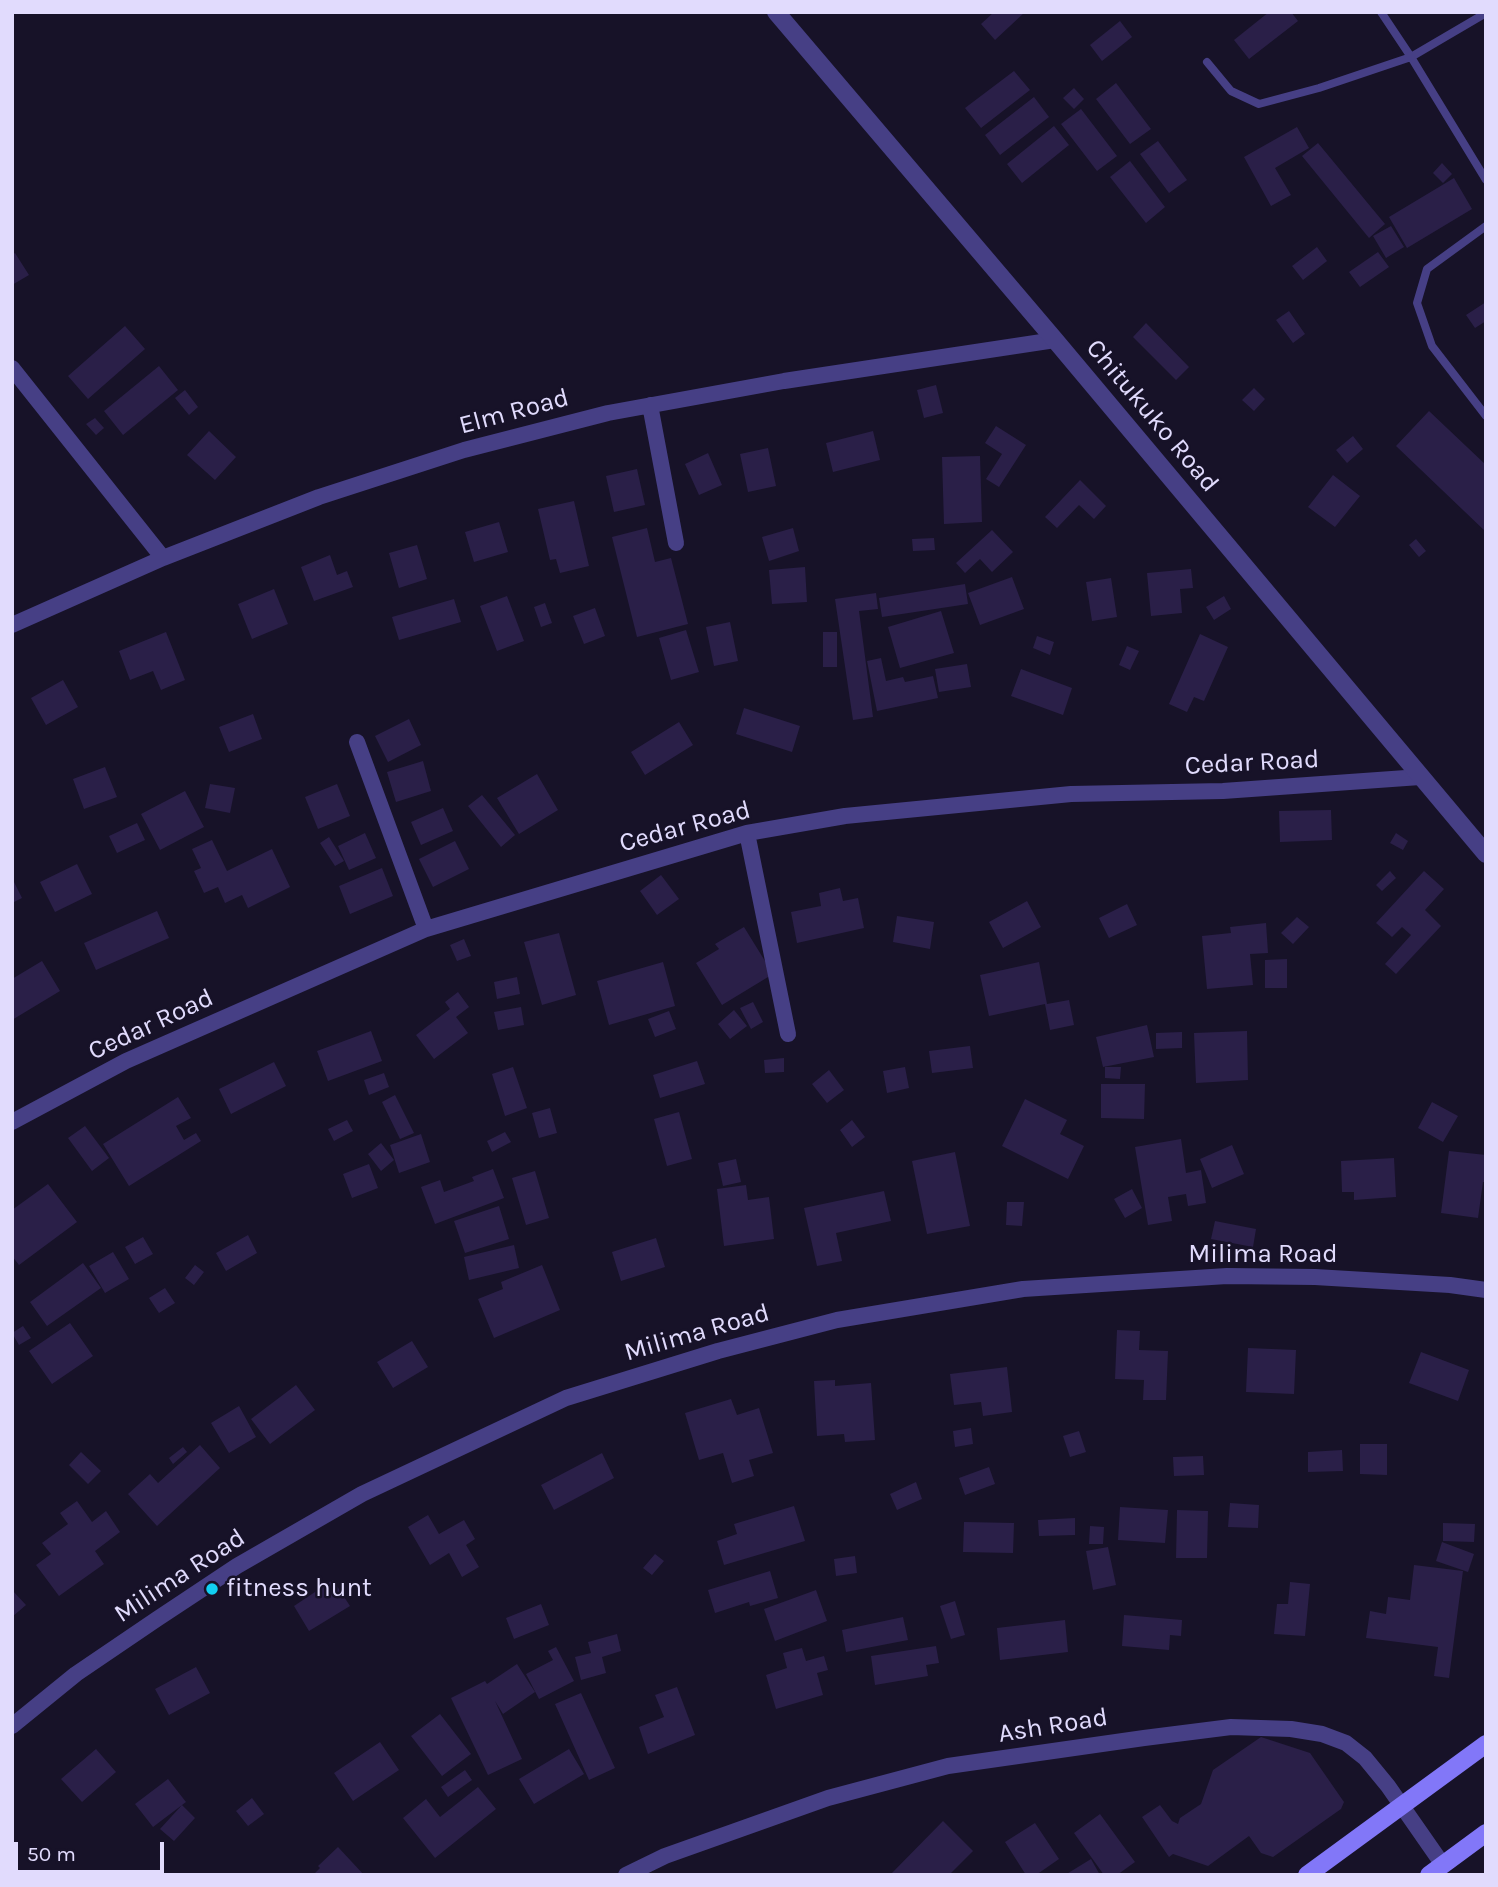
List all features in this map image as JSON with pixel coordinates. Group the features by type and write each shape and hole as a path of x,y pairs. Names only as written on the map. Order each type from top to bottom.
{"main road":[{"path":"1307,1875 1486,1744"},
{"path":"1436,1870 1486,1833"}],"street":[{"name":"Chitukuko Road","path":"776,12 1055,340 1486,855"},
{"name":"Elm Road","path":"12,625 163,558 319,496 464,450 608,413 650,405 784,381 1055,340"},
{"path":"12,368 163,558"},
{"path":"650,405 676,544"},
{"path":"357,742 426,929"},
{"name":"Cedar Road","path":"12,1122 126,1061 426,929 747,833 845,816 1071,793 1223,791 1420,777"},
{"path":"747,833 788,1034"},
{"name":"Milima Road","path":"12,1726 76,1674 157,1619 237,1566 362,1494 566,1398 718,1351 837,1320 1023,1289 1227,1276 1315,1277 1486,1290"},
{"name":"Ash Road","path":"626,1875 665,1856 828,1798 948,1766 1231,1727 1292,1729 1322,1734 1346,1743 1365,1758 1388,1786 1436,1870"}],"lane":[{"path":"1381,12 1486,180"},
{"path":"1207,62 1231,91 1259,104 1319,88 1411,57 1486,13"},
{"path":"1486,226 1427,269 1417,303 1432,346 1486,416"}],"building":[{"path":"994,12 1025,12 995,40 981,24"},
{"path":"1269,12 1291,12 1298,21 1249,59 1234,40"},
{"path":"1120,21 1132,37 1102,61 1090,45"},
{"path":"1014,71 1030,90 981,128 965,108"},
{"path":"1116,83 1151,129 1130,144 1096,99"},
{"path":"1074,88 1084,99 1074,109 1063,98"},
{"path":"1034,97 1049,117 1000,155 985,135"},
{"path":"1081,109 1117,156 1097,171 1061,124"},
{"path":"1054,126 1069,145 1022,183 1007,164"},
{"path":"1297,127 1309,148 1275,168 1291,195 1271,206 1244,157"},
{"path":"1158,141 1187,180 1169,193 1140,154"},
{"path":"1318,143 1385,224 1369,238 1302,156"},
{"path":"1130,161 1165,207 1146,223 1110,177"},
{"path":"1442,163 1452,174 1443,183 1433,173"},
{"path":"1454,178 1472,209 1407,248 1389,217"},
{"path":"1391,226 1404,247 1386,258 1373,236"},
{"path":"1317,247 1327,261 1303,280 1292,266"},
{"path":"1378,252 1389,267 1360,287 1349,272"},
{"path":"15,253 29,275 12,285 12,255"},
{"path":"1486,302 1486,321 1475,328 1466,315"},
{"path":"1289,311 1305,334 1293,343 1276,320"},
{"path":"1146,323 1189,367 1176,380 1133,337"},
{"path":"125,326 145,349 88,399 68,376"},
{"path":"159,366 178,390 123,435 104,411"},
{"path":"936,385 943,413 924,418 917,390"},
{"path":"1254,388 1265,399 1254,411 1242,400"},
{"path":"185,390 198,407 189,415 175,398"},
{"path":"1429,411 1486,465 1486,532 1396,446"},
{"path":"95,418 104,428 96,435 86,424"},
{"path":"996,426 1026,445 999,487 986,479 1002,454 985,443"},
{"path":"209,431 236,457 215,480 187,455"},
{"path":"873,431 880,460 833,472 826,443"},
{"path":"1353,436 1363,449 1347,463 1336,450"},
{"path":"768,448 776,486 748,492 740,454"},
{"path":"708,453 722,485 699,495 685,464"},
{"path":"980,456 982,522 944,524 942,457"},
{"path":"637,469 645,505 614,512 606,476"},
{"path":"1333,475 1360,496 1335,527 1308,507"},
{"path":"1080,480 1106,506 1094,519 1079,505 1057,528 1045,517"},
{"path":"574,501 589,566 560,573 556,559 550,560 538,509"},
{"path":"499,522 508,552 474,562 465,532"},
{"path":"647,528 655,562 671,558 688,624 637,637 612,537"},
{"path":"793,528 799,551 769,561 762,537"},
{"path":"992,530 1013,552 992,572 980,559 965,573 956,563"},
{"path":"934,538 935,550 913,551 912,539"},
{"path":"1416,539 1426,551 1419,557 1409,545"},
{"path":"417,545 427,579 399,588 389,553"},
{"path":"330,555 337,575 347,571 353,587 314,601 301,567"},
{"path":"805,567 807,602 772,604 769,570"},
{"path":"1191,569 1193,588 1180,589 1182,613 1151,616 1147,573"},
{"path":"1012,577 1024,609 980,625 968,593"},
{"path":"1111,578 1117,617 1092,621 1086,582"},
{"path":"965,584 968,604 882,617 879,598"},
{"path":"274,589 288,624 252,639 238,604"},
{"path":"876,593 878,609 859,611 873,717 853,720 835,599"},
{"path":"507,596 524,641 497,651 480,606"},
{"path":"1224,596 1231,609 1214,620 1206,607"},
{"path":"454,599 461,622 399,640 392,617"},
{"path":"545,603 552,623 541,627 534,607"},
{"path":"595,608 605,636 584,644 573,616"},
{"path":"941,611 954,653 900,668 888,627"},
{"path":"730,622 738,661 714,666 706,627"},
{"path":"686,630 699,672 671,680 659,638"},
{"path":"166,632 185,680 161,690 153,671 130,680 119,651"},
{"path":"823,632 837,632 837,667 823,667"},
{"path":"1200,634 1228,647 1204,701 1194,697 1187,712 1169,704"},
{"path":"1037,636 1054,642 1050,655 1033,648"},
{"path":"1127,646 1139,651 1130,670 1119,665"},
{"path":"881,658 886,681 903,677 905,682 933,676 938,698 877,711 867,661"},
{"path":"967,664 971,687 939,692 935,669"},
{"path":"1021,669 1072,688 1063,715 1011,696"},
{"path":"63,680 78,707 46,725 31,698"},
{"path":"744,708 800,726 792,752 736,734"},
{"path":"253,714 262,739 229,752 219,727"},
{"path":"409,719 421,745 388,762 375,736"},
{"path":"679,722 693,745 645,775 631,752"},
{"path":"423,761 431,791 396,802 387,772"},
{"path":"105,767 117,797 84,809 73,779"},
{"path":"537,774 558,810 519,834 497,798"},
{"path":"210,784 235,788 230,813 205,808"},
{"path":"337,784 350,816 318,829 305,797"},
{"path":"185,791 204,827 160,850 141,814"},
{"path":"482,795 515,835 501,847 468,806"},
{"path":"443,808 453,831 421,845 411,822"},
{"path":"1331,810 1332,840 1280,842 1279,811"},
{"path":"137,823 145,840 117,853 109,836"},
{"path":"365,833 376,858 349,870 338,846"},
{"path":"1396,833 1408,841 1403,850 1390,843"},
{"path":"329,837 344,861 335,866 320,843"},
{"path":"212,840 227,871 272,849 290,887 248,908 242,895 225,903 218,887 204,893 194,871 201,868 192,849"},
{"path":"455,841 469,869 433,887 419,859"},
{"path":"77,864 92,894 55,912 40,882"},
{"path":"382,868 393,896 350,914 339,886"},
{"path":"1390,871 1396,878 1382,891 1376,885"},
{"path":"1424,871 1444,889 1425,910 1441,926 1396,974 1385,964 1411,935 1402,927 1392,937 1376,923"},
{"path":"661,875 679,899 657,915 640,891"},
{"path":"12,882 22,898 12,903"},
{"path":"840,888 843,901 858,898 864,928 797,943 791,912 821,906 819,893"},
{"path":"1027,901 1041,927 1003,948 989,922"},
{"path":"1127,904 1137,925 1109,938 1099,918"},
{"path":"157,911 169,938 96,970 84,943"},
{"path":"897,916 934,922 930,949 893,942"},
{"path":"1297,917 1309,927 1293,944 1281,933"},
{"path":"1266,923 1268,953 1250,954 1253,985 1207,989 1202,936 1231,933 1230,927"},
{"path":"744,927 773,974 722,1005 696,963 719,949 715,944"},
{"path":"559,933 576,995 542,1005 524,942"},
{"path":"464,939 471,956 457,961 450,945"},
{"path":"1287,959 1287,988 1265,988 1265,960"},
{"path":"42,961 60,991 12,1020 12,979"},
{"path":"663,962 675,1006 609,1025 597,981"},
{"path":"1039,962 1047,1004 1069,1000 1074,1025 1050,1030 1045,1004 989,1016 980,975"},
{"path":"517,977 520,994 497,999 494,982"},
{"path":"458,992 469,1007 456,1017 468,1033 434,1059 416,1035 450,1009 445,1002"},
{"path":"753,1002 763,1022 751,1029 740,1008"},
{"path":"521,1007 524,1025 498,1030 494,1012"},
{"path":"734,1010 747,1026 730,1039 718,1024"},
{"path":"669,1011 676,1029 655,1037 648,1019"},
{"path":"1147,1025 1154,1057 1103,1067 1096,1037"},
{"path":"371,1031 382,1061 328,1081 317,1051"},
{"path":"1247,1031 1248,1080 1196,1083 1194,1033"},
{"path":"1182,1032 1182,1048 1156,1049 1156,1033"},
{"path":"970,1046 973,1068 932,1073 929,1051"},
{"path":"784,1058 784,1072 765,1073 764,1060"},
{"path":"697,1061 705,1084 660,1098 653,1075"},
{"path":"274,1062 286,1086 231,1114 219,1089"},
{"path":"513,1067 527,1108 505,1116 492,1074"},
{"path":"905,1067 909,1088 887,1093 883,1071"},
{"path":"1105,1067 1121,1067 1120,1079 1105,1078"},
{"path":"829,1070 844,1090 827,1103 812,1084"},
{"path":"384,1073 389,1087 369,1095 364,1080"},
{"path":"1101,1084 1145,1084 1144,1119 1101,1118"},
{"path":"395,1095 414,1133 400,1139 382,1102"},
{"path":"178,1097 191,1118 176,1126 184,1140 196,1133 201,1141 129,1186 103,1144"},
{"path":"1025,1099 1067,1120 1060,1134 1084,1146 1068,1179 1002,1146"},
{"path":"1432,1102 1458,1116 1443,1142 1418,1128"},
{"path":"550,1108 557,1133 539,1138 532,1113"},
{"path":"679,1112 692,1159 667,1166 654,1119"},
{"path":"347,1120 353,1131 334,1141 328,1129"},
{"path":"852,1120 865,1137 852,1147 840,1130"},
{"path":"85,1126 109,1158 92,1171 68,1138"},
{"path":"505,1132 511,1142 492,1152 487,1141"},
{"path":"421,1134 430,1162 399,1173 390,1145"},
{"path":"1181,1139 1186,1173 1201,1170 1206,1203 1188,1206 1186,1194 1168,1197 1172,1221 1148,1225 1135,1147"},
{"path":"381,1143 394,1160 381,1171 368,1154"},
{"path":"1232,1145 1244,1174 1212,1188 1200,1159"},
{"path":"1449,1151 1486,1155 1486,1182 1483,1182 1478,1218 1441,1213"},
{"path":"955,1152 970,1226 927,1234 912,1161"},
{"path":"1394,1158 1396,1197 1354,1200 1354,1192 1342,1192 1341,1161"},
{"path":"736,1159 741,1182 723,1186 718,1163"},
{"path":"369,1164 378,1188 352,1198 343,1174"},
{"path":"493,1169 504,1198 435,1224 421,1187 440,1180 444,1192 474,1181 472,1177"},
{"path":"535,1171 549,1218 526,1225 512,1178"},
{"path":"48,1184 77,1222 19,1265 12,1256 12,1210"},
{"path":"746,1185 748,1200 769,1197 774,1239 724,1246 717,1189"},
{"path":"1132,1189 1142,1208 1125,1218 1114,1199"},
{"path":"884,1191 891,1221 836,1233 842,1261 817,1266 804,1208"},
{"path":"1007,1202 1024,1202 1022,1226 1006,1225"},
{"path":"499,1206 509,1239 465,1253 454,1221"},
{"path":"1215,1221 1256,1229 1253,1247 1211,1239"},
{"path":"248,1235 257,1253 226,1271 216,1253"},
{"path":"143,1237 153,1254 135,1264 125,1247"},
{"path":"656,1238 665,1267 621,1281 612,1252"},
{"path":"514,1245 519,1268 469,1280 464,1257"},
{"path":"113,1252 129,1279 105,1293 89,1266"},
{"path":"83,1263 101,1288 47,1326 30,1302"},
{"path":"195,1265 204,1272 194,1285 185,1278"},
{"path":"542,1265 560,1310 494,1338 478,1299 503,1289 501,1282"},
{"path":"165,1288 175,1303 159,1313 149,1298"},
{"path":"70,1323 93,1356 52,1384 29,1351"},
{"path":"23,1326 31,1338 19,1345 12,1333"},
{"path":"1117,1330 1140,1331 1139,1350 1168,1351 1166,1400 1143,1400 1144,1380 1115,1379"},
{"path":"412,1341 428,1367 393,1388 377,1362"},
{"path":"1248,1348 1296,1350 1294,1394 1246,1392"},
{"path":"1421,1352 1469,1370 1458,1401 1409,1383"},
{"path":"1007,1367 1012,1412 983,1416 981,1402 954,1405 950,1374"},
{"path":"835,1380 835,1386 871,1383 875,1440 845,1442 844,1434 817,1436 814,1381"},
{"path":"296,1385 315,1410 270,1444 251,1419"},
{"path":"731,1399 737,1415 759,1408 773,1453 749,1460 754,1476 732,1483 723,1453 699,1460 685,1413"},
{"path":"239,1406 256,1437 229,1453 211,1423"},
{"path":"971,1428 973,1444 955,1447 953,1431"},
{"path":"1079,1431 1086,1452 1070,1457 1063,1436"},
{"path":"1360,1444 1387,1444 1387,1475 1360,1474"},
{"path":"200,1445 220,1468 157,1526 128,1494 150,1474 158,1483"},
{"path":"183,1447 187,1452 173,1464 169,1458"},
{"path":"1342,1450 1343,1471 1308,1472 1308,1452"},
{"path":"81,1452 101,1471 88,1484 69,1465"},
{"path":"602,1453 614,1478 554,1510 541,1485"},
{"path":"1203,1456 1204,1475 1174,1476 1173,1457"},
{"path":"989,1467 995,1484 965,1495 959,1478"},
{"path":"916,1482 922,1499 897,1510 890,1494"},
{"path":"77,1501 92,1522 106,1511 120,1532 95,1551 104,1564 59,1596 36,1565 51,1554 42,1543 68,1524 60,1513"},
{"path":"1230,1503 1259,1505 1258,1528 1228,1527"},
{"path":"794,1506 805,1541 724,1565 717,1541 737,1534 734,1524"},
{"path":"1120,1507 1168,1510 1165,1543 1118,1540"},
{"path":"1177,1510 1208,1511 1207,1558 1176,1558"},
{"path":"428,1515 439,1534 464,1520 475,1539 466,1545 479,1567 462,1577 449,1553 430,1565 408,1527"},
{"path":"1075,1518 1075,1535 1039,1536 1038,1520"},
{"path":"964,1522 1014,1523 1013,1553 963,1552"},
{"path":"1443,1523 1475,1524 1474,1542 1443,1541"},
{"path":"1090,1526 1104,1527 1103,1544 1089,1544"},
{"path":"1442,1542 1474,1554 1468,1572 1436,1561"},
{"path":"1108,1547 1116,1585 1093,1590 1086,1551"},
{"path":"655,1554 664,1561 652,1575 643,1568"},
{"path":"855,1556 857,1573 836,1576 834,1559"},
{"path":"1414,1565 1463,1571 1449,1678 1434,1676 1438,1647 1366,1638 1370,1611 1386,1614 1388,1597 1410,1600"},
{"path":"770,1571 778,1598 750,1606 749,1602 715,1613 708,1590"},
{"path":"333,1580 350,1606 309,1631 294,1606"},
{"path":"1290,1582 1310,1584 1305,1636 1274,1634 1277,1604 1288,1604"},
{"path":"12,1590 26,1605 12,1617"},
{"path":"816,1590 827,1621 775,1641 764,1609"},
{"path":"955,1601 965,1635 951,1639 940,1606"},
{"path":"541,1604 549,1625 514,1639 506,1618"},
{"path":"1124,1615 1182,1620 1181,1636 1170,1635 1169,1650 1122,1646"},
{"path":"903,1617 908,1640 846,1652 842,1630"},
{"path":"1065,1620 1068,1652 1000,1660 997,1628"},
{"path":"617,1634 621,1651 602,1657 606,1673 581,1680 575,1657 591,1653 588,1642"},
{"path":"936,1646 939,1663 926,1665 928,1676 875,1685 871,1656"},
{"path":"556,1647 574,1681 539,1699 526,1674 553,1660 548,1651"},
{"path":"802,1648 806,1661 824,1656 828,1670 817,1673 823,1695 776,1709 766,1675 787,1668 783,1653"},
{"path":"517,1664 535,1692 503,1714 495,1701 522,1759 488,1775 451,1698 485,1681 487,1684"},
{"path":"196,1667 210,1693 169,1715 155,1689"},
{"path":"677,1687 695,1735 648,1754 639,1727 664,1717 655,1695"},
{"path":"581,1693 615,1768 589,1780 555,1704"},
{"path":"440,1714 471,1754 442,1776 411,1736"},
{"path":"1261,1737 1310,1753 1344,1802 1341,1809 1273,1857 1261,1853 1249,1836 1208,1866 1173,1854 1169,1857 1142,1817 1160,1805 1172,1821 1178,1824 1180,1818 1201,1804 1213,1770"},
{"path":"380,1742 399,1770 353,1801 334,1773"},
{"path":"96,1749 116,1772 82,1802 61,1779"},
{"path":"569,1749 584,1774 534,1804 519,1779"},
{"path":"465,1770 472,1780 448,1797 441,1787"},
{"path":"168,1779 186,1802 153,1827 135,1804"},
{"path":"478,1787 496,1809 435,1858 403,1818 426,1799 440,1817"},
{"path":"252,1798 264,1814 248,1826 236,1811"},
{"path":"182,1805 195,1818 174,1841 160,1829"},
{"path":"1100,1814 1135,1862 1117,1875 1104,1875 1074,1833"},
{"path":"943,1821 973,1851 949,1875 890,1875"},
{"path":"1035,1823 1059,1859 1036,1875 1026,1875 1005,1842"},
{"path":"338,1847 364,1875 313,1875 320,1868 318,1866"},
{"path":"1091,1859 1100,1875 1065,1875"}],"place":[{"name":"fitness hunt","path":"212,1589"}]}
